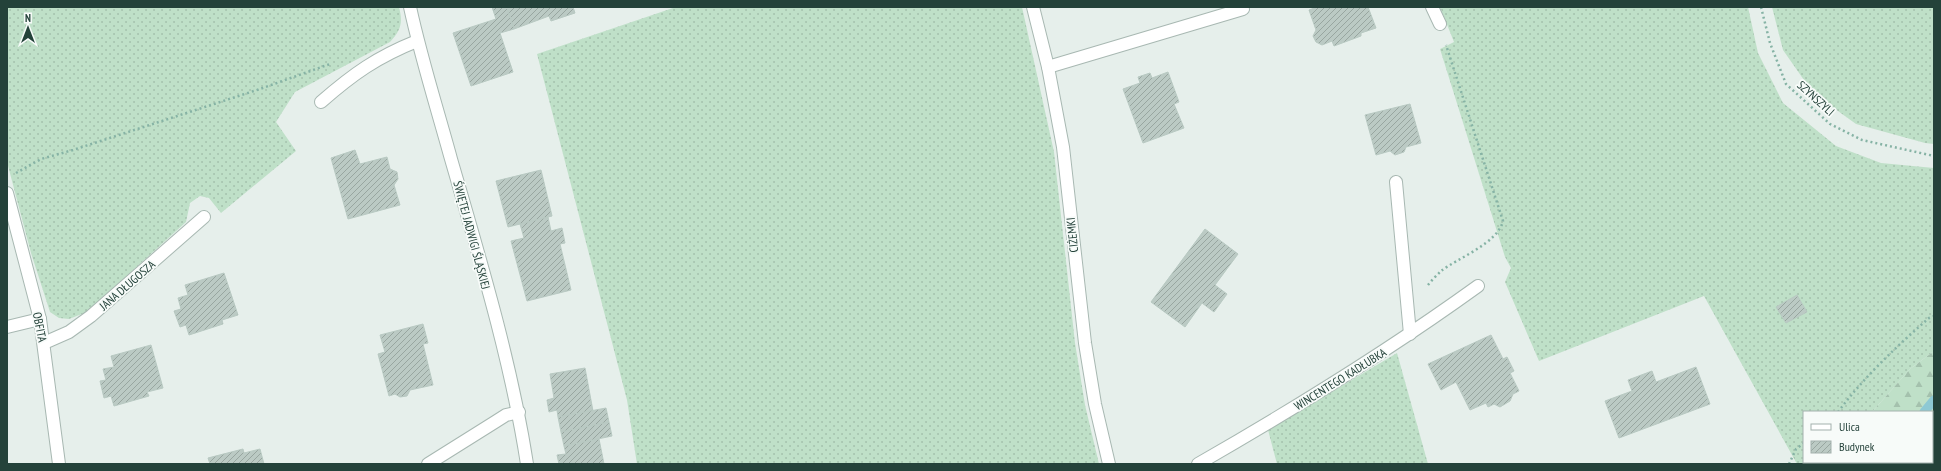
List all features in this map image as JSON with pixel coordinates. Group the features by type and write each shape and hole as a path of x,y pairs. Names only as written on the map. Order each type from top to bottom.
{"street":[{"name":"ŚWIĘTEJ JADWIGI ŚLĄSKIEJ","path":"410,7 417,41 470,223 519,412 527,464"},
{"name":"CIŻEMKI","path":"1033,7 1048,67 1063,147 1085,343 1095,404 1109,464"},
{"path":"1432,7 1440,24"},
{"path":"1048,67 1243,9"},
{"path":"321,102 350,76 375,60 417,41"},
{"path":"1396,182 1410,334"},
{"name":"OBFITA","path":"7,193 40,319 59,464"},
{"name":"JANA DŁUGOSZA","path":"44,343 69,332 91,316 204,217"},
{"name":"WINCENTEGO KADŁUBKA","path":"1198,464 1267,425 1410,334 1478,286"},
{"path":"7,327 40,319"},
{"path":"428,464 506,415 519,412"}],"path":[{"name":"SZYNSZYLI","path":"1761,7 1770,44 1786,84 1830,124 1862,140 1934,156"},
{"path":"1408,304 1441,272 1484,244 1501,228 1502,221 1440,24"},
{"path":"14,174 41,158 73,150 260,89 334,62"},
{"path":"1839,411 1853,392 1897,346 1929,318 1934,316"},
{"path":"1789,464 1796,449 1803,444"}],"green space":[{"path":"7,7 399,7 401,22 397,34 390,42 295,92 276,122 296,151 221,213 209,198 200,196 190,203 186,222 87,312 69,319 59,318 50,312 31,253 7,162"},
{"path":"676,7 1022,7 1054,152 1075,343 1085,405 1099,464 637,464 627,400 537,54"},
{"path":"1440,7 1748,7 1758,53 1783,103 1836,146 1881,163 1934,168 1934,351 1910,369 1873,411 1803,411 1803,463 1828,464 1797,464 1704,296 1539,361 1505,282 1511,268 1505,257 1440,49 1454,42"},
{"path":"1772,7 1934,7 1934,144 1925,143 1856,124 1813,93 1783,50"},
{"path":"1934,351 1934,464 1828,464 1933,463 1933,411 1873,411 1910,369"},
{"path":"1397,353 1428,464 1277,464 1268,430"}],"building":[{"path":"492,7 507,7 514,29 500,33 513,72 471,86 453,33 496,19"},
{"path":"507,7 573,7 575,13 551,21 549,16 514,29"},
{"path":"1317,7 1368,7 1376,28 1361,33 1361,36 1334,46 1332,41 1322,45 1316,42 1313,36 1316,30 1309,10"},
{"path":"1168,72 1179,102 1174,104 1184,128 1143,143 1123,89 1140,83 1138,77 1150,73 1152,78"},
{"path":"1410,104 1421,143 1406,147 1404,152 1395,155 1390,151 1376,155 1365,115"},
{"path":"355,150 360,164 387,157 390,169 397,172 398,179 394,185 400,205 348,219 331,158"},
{"path":"541,170 552,216 508,227 496,181"},
{"path":"548,217 551,231 562,228 565,243 560,244 571,290 527,301 511,241 524,238 520,224"},
{"path":"1205,229 1238,254 1215,285 1227,294 1214,312 1202,303 1185,327 1151,302"},
{"path":"224,273 238,315 222,320 223,324 189,335 186,325 180,327 174,311 181,309 178,298 188,295 185,285"},
{"path":"1797,295 1807,312 1786,323 1776,307"},
{"path":"423,324 428,343 423,344 433,385 410,390 407,396 400,397 395,394 389,396 378,354 385,352 380,335"},
{"path":"1491,335 1503,359 1507,357 1514,371 1510,373 1519,391 1513,394 1510,401 1500,407 1494,404 1488,407 1486,403 1470,410 1456,382 1441,390 1428,364"},
{"path":"151,345 163,388 147,392 149,396 114,406 111,396 104,398 100,381 106,380 103,369 114,367 111,356"},
{"path":"1696,367 1710,404 1619,438 1605,401 1632,391 1628,380 1652,371 1656,382"},
{"path":"585,368 593,411 558,417 557,410 549,412 547,400 554,398 550,374"},
{"path":"606,408 609,422 561,432 558,417"},
{"path":"609,422 612,436 564,446 561,432"},
{"path":"599,439 604,464 559,464 557,455 566,454 564,446"},
{"path":"243,449 244,453 260,449 264,464 210,464 208,458"}],"waterway":[{"path":"1925,411 1934,400"}]}
